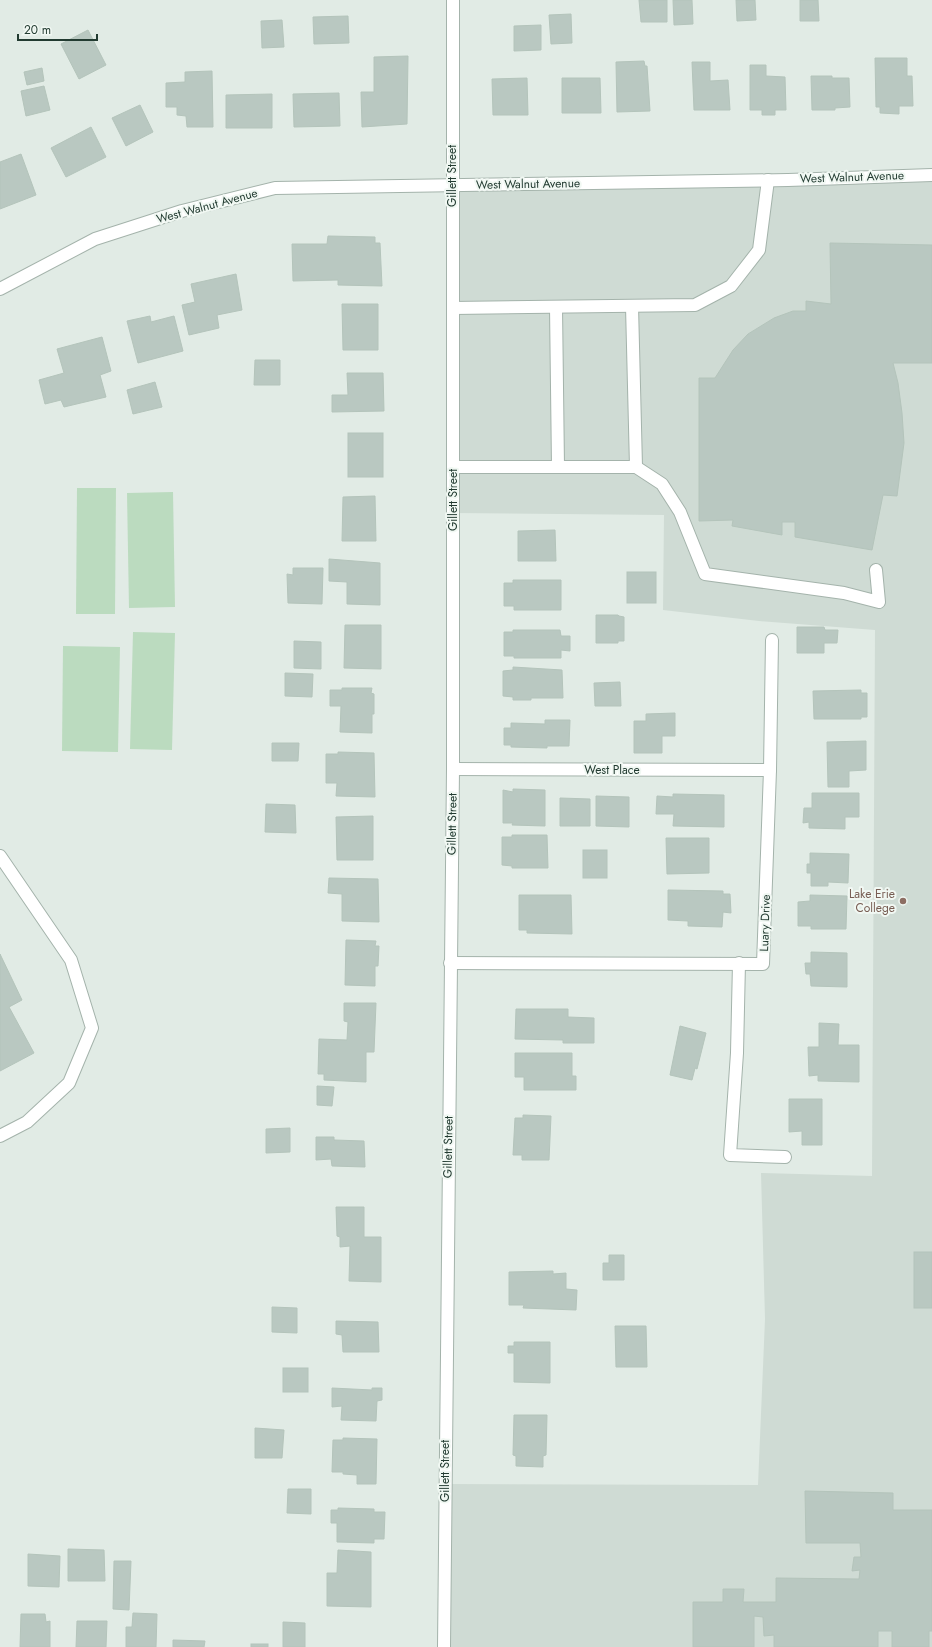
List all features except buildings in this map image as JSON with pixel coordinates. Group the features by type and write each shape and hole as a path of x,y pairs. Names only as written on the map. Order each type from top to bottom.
{"street":[{"name":"Gillett Street","path":"444,1647 453,769 453,0"},
{"name":"West Walnut Avenue","path":"0,289 95,239 182,211 274,188 768,180 932,174"},
{"path":"453,308 695,305 731,286 759,250 768,180"},
{"path":"632,306 636,467"},
{"path":"556,307 558,467"},
{"path":"453,467 636,467 662,484 677,506 706,574 844,593 879,602 876,570"},
{"name":"Luary Drive","path":"450,963 763,964 770,770 772,640"},
{"name":"West Place","path":"453,769 770,770"},
{"path":"0,856 71,960 92,1028 70,1083 27,1122 0,1136"},
{"path":"739,963 737,1053 730,1155 785,1157"}],"shaded area":[{"name":"Lake Erie College","path":"932,175 932,1647 444,1647 445,1484 758,1485 765,1319 761,1173 872,1176 875,630 759,621 663,610 664,515 453,513 452,185"}],"green space":[{"path":"77,488 116,488 115,614 76,614"},
{"path":"173,492 175,607 129,608 127,493"},
{"path":"133,632 175,633 172,750 130,749"},
{"path":"63,646 120,647 118,752 62,751"}],"place":[{"name":"Lake Erie College","path":"903,901"}]}
